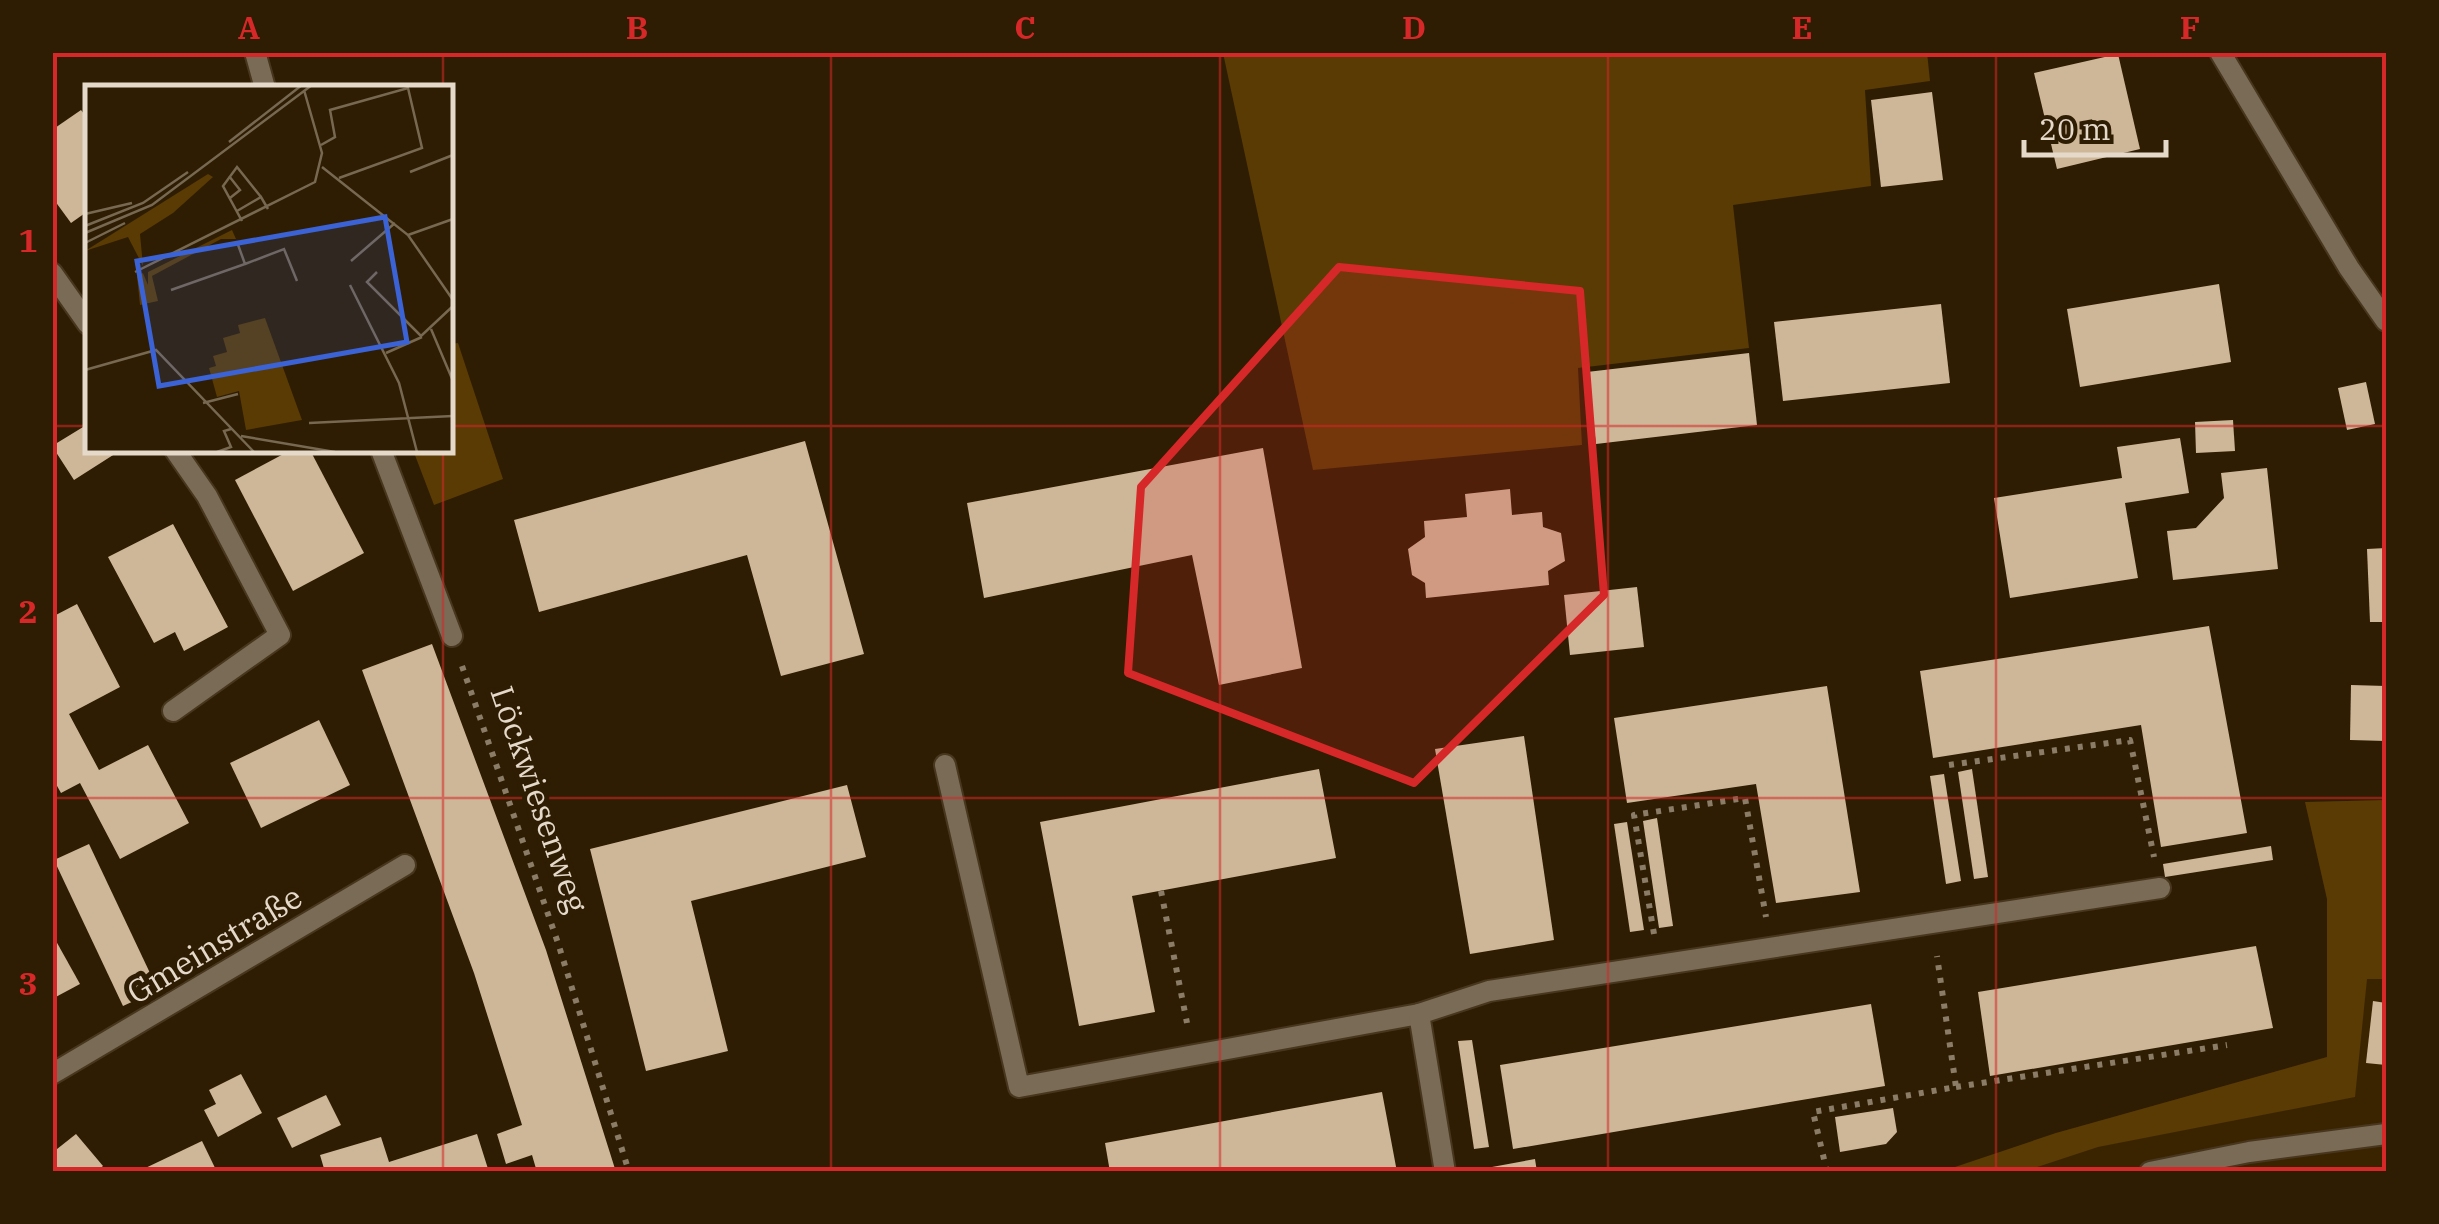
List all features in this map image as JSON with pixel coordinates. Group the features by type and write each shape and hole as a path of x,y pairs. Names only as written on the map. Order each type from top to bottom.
{"street":[{"path":"255,52 264,85"},
{"path":"2220,52 2349,268 2386,320"},
{"path":"52,273 85,320"},
{"path":"173,711 280,636 207,496 176,452"},
{"path":"381,452 452,636"},
{"path":"946,765 1019,1087 1419,1014 1489,990 2160,888"},
{"name":"Gmeinstraße","path":"52,1074 405,865"},
{"path":"1419,1014 1445,1172"},
{"path":"2150,1172 2249,1152 2386,1134"}],"path":[{"name":"Löckwiesenweg","path":"452,636 558,943 629,1172"},
{"path":"1949,766 2130,740 2160,888"},
{"path":"1659,964 1634,815 1745,798 1772,948"},
{"path":"1160,891 1193,1054"},
{"path":"1932,923 1956,1086"},
{"path":"1827,1172 1813,1112 2227,1045"}],"highlighted area":[{"path":"1339,267 1580,291 1604,595 1414,783 1128,673 1141,487"}],"shaded area":[{"path":"1927,52 1930,81 1865,90 1871,186 1733,205 1749,348 1578,368 1582,445 1313,470 1223,53"},
{"path":"458,343 503,479 434,505 414,452 452,452 452,344"},
{"path":"2386,800 2386,1171 1943,1172 2056,1133 2327,1057 2327,899 2305,802"},
{"path":"2386,800 2386,979 2367,979 2355,1097 2098,1147 2025,1171 1943,1171 2056,1133 2327,1057 2327,899 2305,802"}],"building":[{"path":"2118,54 2140,149 2057,169 2034,73"},
{"path":"1932,92 1943,180 1881,187 1871,100"},
{"path":"81,110 85,115 85,213 71,223 52,197 52,130"},
{"path":"2219,284 2231,362 2080,387 2067,309"},
{"path":"1941,304 1950,383 1783,401 1774,322"},
{"path":"1749,353 1757,425 1596,444 1587,372"},
{"path":"2366,382 2375,424 2347,430 2338,388"},
{"path":"2233,420 2235,451 2196,453 2195,422"},
{"path":"85,426 85,452 118,452 74,480 52,446"},
{"path":"2180,438 2189,493 2125,503 2138,578 2010,598 1994,498 2122,478 2117,447"},
{"path":"805,441 864,654 781,676 747,555 539,612 514,520"},
{"path":"1263,448 1302,668 1219,685 1192,555 984,598 967,503"},
{"path":"287,452 311,452 364,553 293,591 235,480"},
{"path":"2267,468 2278,569 2173,580 2167,531 2196,528 2224,498 2221,473"},
{"path":"1510,489 1512,515 1542,512 1543,527 1561,533 1565,561 1548,571 1549,585 1426,598 1425,583 1412,575 1408,549 1425,537 1424,521 1467,517 1465,494"},
{"path":"173,524 228,627 184,651 175,632 154,643 108,557"},
{"path":"2386,548 2386,622 2370,622 2367,549"},
{"path":"1637,587 1644,647 1570,655 1564,595"},
{"path":"77,604 120,687 69,714 99,770 148,745 189,823 120,859 80,783 61,793 52,777 52,617"},
{"path":"2209,626 2247,833 2161,847 2141,725 1933,758 1920,671"},
{"path":"432,644 546,950 616,1172 537,1172 532,1155 506,1164 497,1134 522,1125 474,973 362,670"},
{"path":"2351,685 2386,686 2386,741 2350,740"},
{"path":"1827,686 1860,892 1776,903 1756,784 1627,803 1614,718"},
{"path":"319,720 350,785 261,828 230,763"},
{"path":"1524,736 1554,940 1470,954 1435,749"},
{"path":"1319,769 1336,858 1132,896 1155,1012 1079,1026 1040,822"},
{"path":"1972,769 1988,877 1974,879 1958,772"},
{"path":"1944,774 1961,881 1946,884 1930,776"},
{"path":"847,785 866,857 691,901 728,1051 646,1071 590,849"},
{"path":"1657,818 1673,926 1659,928 1643,821"},
{"path":"1627,822 1644,930 1630,932 1614,824"},
{"path":"89,844 158,990 123,1006 54,860"},
{"path":"2271,846 2273,860 2165,877 2163,864"},
{"path":"56,941 80,984 52,999 52,942"},
{"path":"2256,946 2273,1028 1990,1076 1978,992"},
{"path":"2373,1001 2386,1003 2386,1065 2366,1063"},
{"path":"1871,1004 1885,1086 1513,1149 1500,1065"},
{"path":"1472,1040 1489,1147 1474,1149 1458,1041"},
{"path":"241,1074 262,1113 218,1137 204,1110 216,1104 209,1090"},
{"path":"1382,1092 1397,1172 1110,1172 1105,1143"},
{"path":"326,1095 341,1125 292,1148 277,1118"},
{"path":"1893,1108 1897,1132 1886,1144 1840,1152 1835,1117"},
{"path":"76,1134 103,1166 96,1172 58,1172 52,1165 52,1153"},
{"path":"477,1134 489,1172 325,1172 320,1155 381,1137 389,1162"},
{"path":"202,1141 217,1172 137,1172"},
{"path":"1535,1159 1537,1172 1493,1172 1492,1167"}]}
